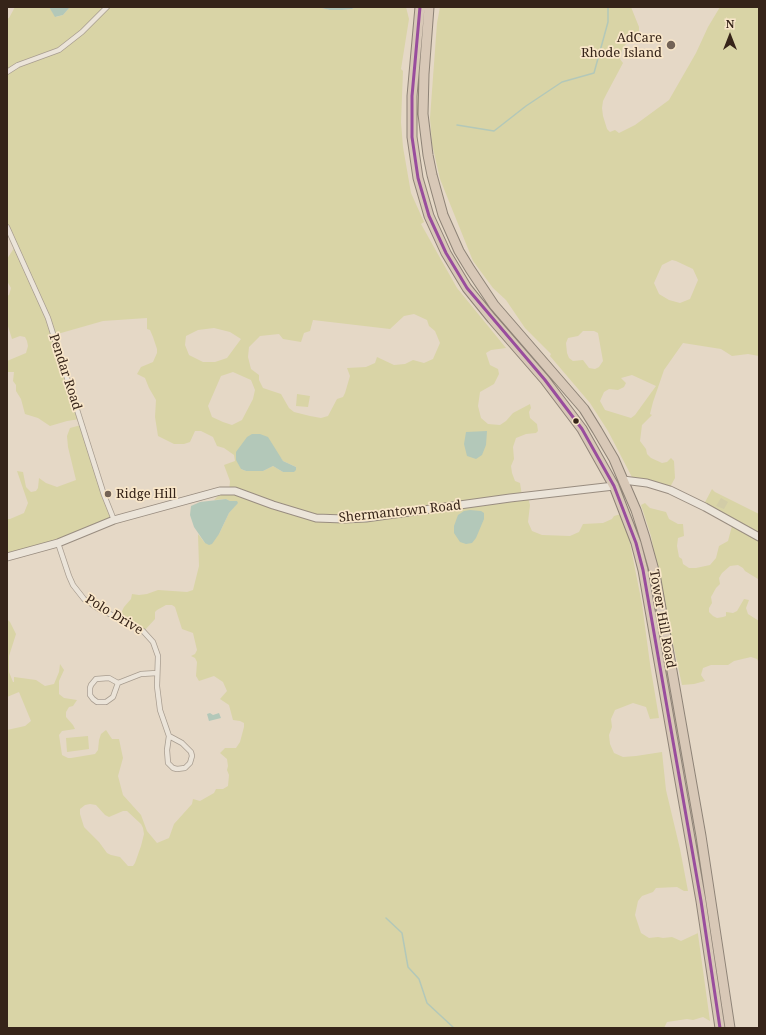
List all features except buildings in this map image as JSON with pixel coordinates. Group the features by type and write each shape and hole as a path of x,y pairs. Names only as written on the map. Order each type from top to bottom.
{"highway":[{"path":"414,7 417,40"},
{"name":"Tower Hill Road","path":"420,7 412,96 412,137 418,178 429,216 449,259 467,288 545,380 582,429 614,486 636,543 643,570 701,901 720,1028"},
{"name":"Tower Hill Road","path":"429,7 422,94 425,135 429,162 437,195 451,233 470,269 494,305 584,409 614,460 636,510 655,574 701,836 730,1028"},
{"path":"426,43 435,7"},
{"path":"678,769 682,774 708,917 717,947"}],"street":[{"path":"7,72 18,65 59,50 82,32 107,7"},
{"name":"Pendar Road","path":"7,227 48,318 102,489 114,520"},
{"path":"623,480 647,483 670,490 705,507 759,537"},
{"name":"Shermantown Road","path":"7,557 58,543 114,520 220,491 235,490 273,505 316,518 344,519 366,518 510,498 614,486"},
{"name":"Polo Drive","path":"58,543 73,585 84,599 99,609 130,623 143,631 153,642 158,656 157,673 160,710 170,736 167,750 168,763 173,768 185,768 190,763 192,756 191,752 170,736"},
{"path":"118,683 141,674 157,673"},
{"path":"109,678 118,683 113,698 106,702 97,702 90,695 91,684 96,679 109,678"}],"shaded area":[{"path":"15,7 49,7 56,17 63,15 70,7 318,7 330,10 342,10 352,9 355,7 406,7 409,19 401,69 403,71 401,122 403,147 411,193 424,222 421,224 457,288 506,348 491,350 486,353 490,365 498,369 499,374 494,384 480,392 478,406 481,418 488,424 500,425 513,413 530,404 530,418 537,424 538,431 536,433 526,434 516,438 513,447 514,459 511,466 515,481 520,483 522,496 528,497 530,505 528,522 532,531 542,535 570,536 579,532 583,524 603,523 612,519 614,516 624,513 642,604 659,718 650,719 646,707 633,703 615,710 611,719 612,727 609,735 610,744 614,753 623,757 662,752 666,790 688,891 684,891 677,887 656,888 653,892 642,896 638,901 635,915 641,933 649,938 672,937 681,941 698,933 710,1021 703,1017 693,1020 687,1019 667,1022 664,1028 7,1028 7,730 25,726 31,721 19,692 7,697 7,619 16,634 9,656 9,672 13,682 14,677 36,680 45,686 54,684 59,672 60,664 64,670 59,681 59,694 64,698 77,700 66,712 66,717 75,729 62,731 59,735 62,755 71,758 95,754 98,750 101,734 106,730 112,739 119,739 123,758 118,776 123,795 141,815 147,831 157,843 169,838 174,824 192,804 193,799 200,801 214,793 216,789 223,789 228,786 229,775 227,770 227,759 220,753 225,748 236,748 240,742 244,727 244,723 233,720 229,705 220,699 227,691 223,682 214,676 199,681 196,676 197,662 195,658 191,656 195,654 197,650 193,633 182,629 175,607 172,605 166,605 157,610 155,612 155,619 144,631 119,617 124,607 131,599 132,594 147,594 158,590 187,592 193,590 199,566 198,534 205,543 219,534 229,513 237,503 237,501 230,501 226,499 214,500 218,496 229,493 230,481 224,465 235,461 234,455 224,448 217,446 213,437 201,431 195,431 190,442 184,444 174,444 158,436 155,417 156,400 145,378 137,374 141,367 153,362 157,353 153,337 150,330 147,329 147,318 103,321 54,335 80,419 50,426 38,418 25,414 21,399 16,391 16,385 13,381 14,372 7,372 7,361 26,353 28,346 25,337 20,336 12,339 7,323 7,296 9,295 11,288 7,281 7,259 16,245 7,226 7,19","holes":["414,314 427,320 429,326 435,331 440,343 433,359 424,363 413,360 405,364 394,365 377,357 375,363 366,367 347,368 350,376 345,393 343,397 337,399 328,416 321,418 294,412 289,408 281,394 263,388 259,380 259,375 251,369 248,357 249,347 260,336 279,334 283,339 301,342 304,333 310,331 313,320 390,329 404,316","214,328 230,332 241,339 227,358 215,362 203,362 189,355 185,345 186,336 198,330","233,372 251,380 255,390 253,399 242,420 232,425 212,417 208,406 221,376","280,457 283,461 296,467 283,472 273,466 263,471 246,471 241,469","85,805 96,805 105,815 109,817 123,811 127,811 141,824 144,834 133,866 128,866 120,857 107,853 99,842 84,827 80,809"]},
{"path":"49,7 70,7 63,15 55,17"},
{"path":"318,7 355,7 352,9 330,10"},
{"path":"440,7 631,7 639,27 639,34 625,45 622,50 620,59 623,63 603,101 602,108 607,129 610,132 615,130 619,133 635,125 669,100 720,7 759,7 759,356 748,354 732,356 721,349 683,343 664,370 653,402 650,414 652,415 642,425 640,441 651,458 662,463 667,462 671,458 674,461 675,478 669,489 634,481 608,431 590,403 550,356 551,354 525,328 506,300 493,288 473,261 440,179 432,144 430,118 437,23","holes":["672,260 693,269 698,280 690,299 680,303 669,300 659,294 654,283 662,265","583,331 594,331 598,333 603,361 599,367 595,369 589,368 583,360 573,361 569,358 566,343 568,338 578,336","632,375 656,386 635,415 631,418 605,410 600,401 604,392 609,389 618,390 624,387 626,383 621,378"]},
{"path":"297,394 310,396 308,407 296,406"},
{"path":"81,425 108,506 112,524 85,536 7,559 7,519 24,513 28,503 17,471 23,472 26,487 31,492 36,491 38,488 39,478 46,483 57,487 76,480 68,447 67,436 70,428"},
{"path":"487,431 486,445 482,455 476,459 467,456 464,444 466,432"},
{"path":"252,434 260,434 268,437 283,461 296,467 296,470 294,472 283,472 273,466 263,471 246,471 241,469 236,460 236,452 247,437"},
{"path":"712,489 715,492 759,514 759,578 758,579 745,571 738,565 730,566 719,578 720,584 711,597 712,603 709,608 709,612 717,618 723,617 726,616 726,612 733,613 737,611 744,599 749,600 746,608 748,614 759,621 759,663 757,659 751,657 734,661 728,665 711,665 703,668 701,675 705,681 682,685 651,536 641,505 645,503 650,508 666,512 669,519 678,524 683,524 684,536 678,538 677,546 679,557 682,559 683,564 689,568 710,565 716,558 719,546 728,541 733,522 703,506"},
{"path":"721,498 728,502 724,509 716,506"},
{"path":"226,499 230,501 237,501 238,503 229,513 219,534 212,544 209,545 205,543 194,527 190,515 191,506 200,502"},
{"path":"464,511 481,511 484,513 484,519 476,538 472,543 466,544 460,542 454,533 454,526 458,515"},
{"path":"210,713 213,715 219,713 221,718 209,721 207,714"},
{"path":"88,736 89,749 67,752 66,738"}],"waterway":[{"path":"457,125 494,131 526,106 562,82 594,73 608,22 608,7"},
{"path":"386,918 402,933 408,967 419,979 427,1003 454,1028"}],"transit line":[{"path":"420,7 412,96 412,137 418,178 429,216 446,253 467,288 545,380 582,429 614,486 636,543 643,570 701,901 720,1028"}],"place":[{"name":"AdCare Rhode Island","path":"671,45"},
{"name":"Ridge Hill","path":"108,494"}]}
